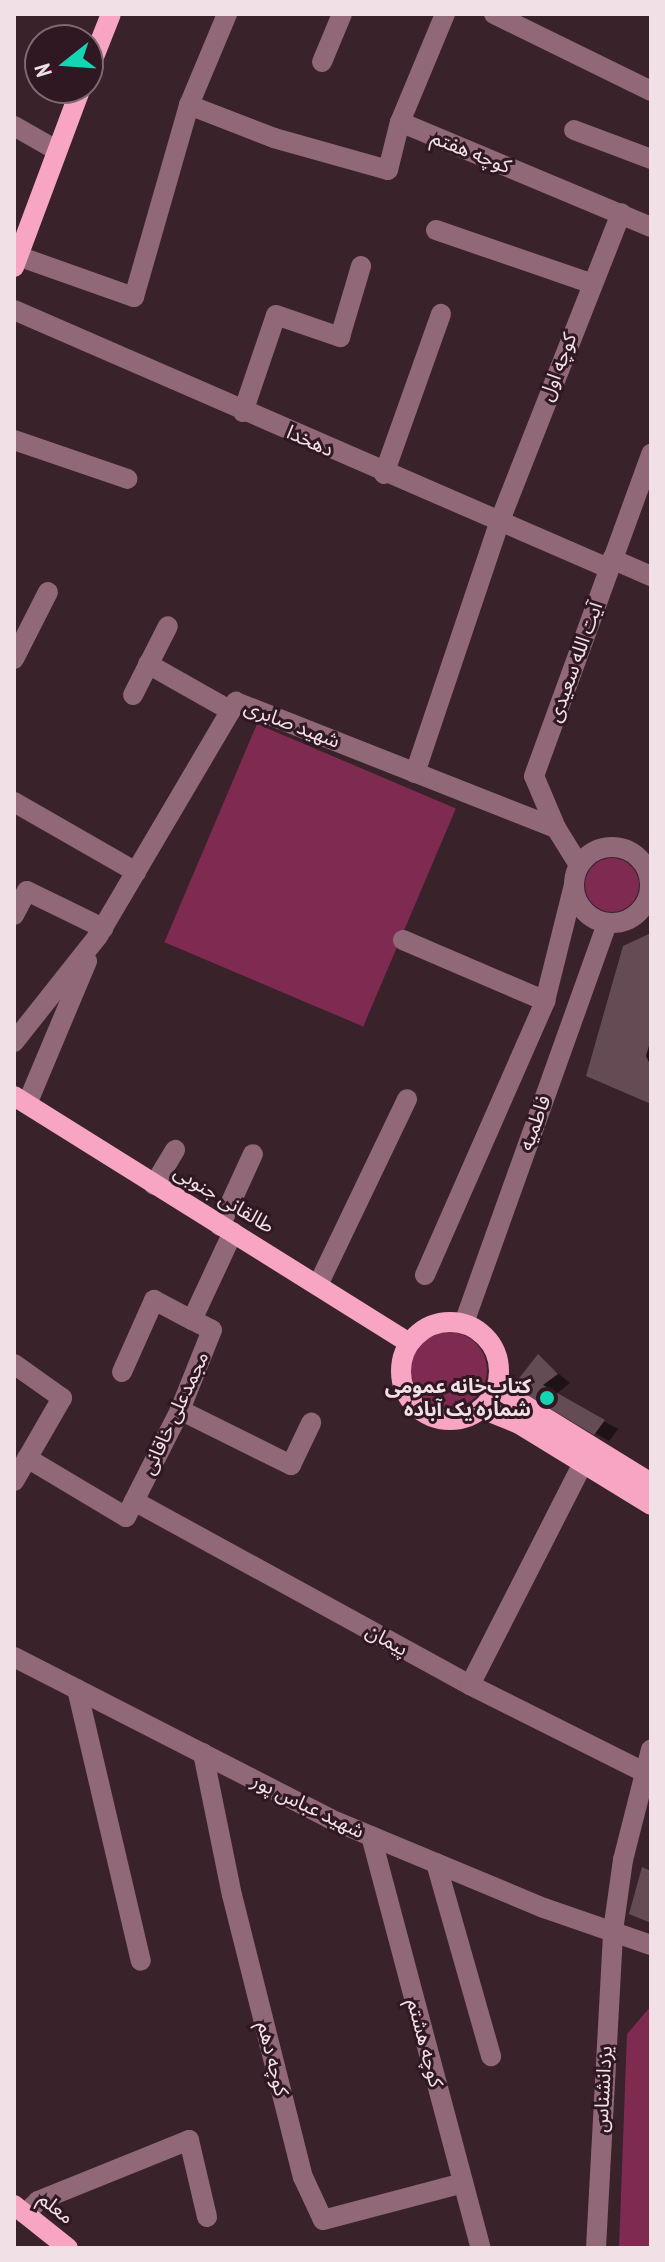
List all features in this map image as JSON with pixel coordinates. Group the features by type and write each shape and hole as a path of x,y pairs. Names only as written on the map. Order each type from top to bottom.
{"main road":[{"path":"16,262 75,104"},
{"name":"طالقانی جنوبی","path":"20,1100 409,1343"},
{"path":"464,1323 479,1330 498,1356 497,1388 482,1409 453,1420 424,1412 412,1402 401,1373 409,1343 433,1324 464,1323"},
{"path":"497,1388 651,1483"},
{"path":"482,1409 583,1463 651,1505"},
{"name":"معلم","path":"19,2210 68,2248"}],"street":[{"path":"16,262 134,297 189,105 227,14"},
{"path":"322,62 342,14"},
{"path":"189,105 274,138 388,170 400,122 445,14"},
{"path":"494,14 651,91"},
{"name":"کوچه هفتم","path":"400,122 651,227"},
{"path":"14,126 56,150"},
{"path":"574,130 651,159"},
{"name":"کوچه اول","path":"415,773 499,523 590,283 621,213"},
{"path":"436,230 590,283"},
{"path":"243,412 276,315 340,337 361,266"},
{"name":"دهخدا","path":"14,310 384,474 499,523 610,564"},
{"path":"384,474 441,314"},
{"path":"14,440 128,479"},
{"name":"آیت الله سعیدی","path":"579,865 556,828 534,776 651,455"},
{"path":"610,564 651,576"},
{"path":"14,659 48,592"},
{"path":"133,695 168,626"},
{"path":"148,664 231,711"},
{"name":"شهید صابری","path":"100,932 236,702 556,828"},
{"path":"14,802 136,872"},
{"path":"622,849 642,863 650,887 647,899 631,918 607,923 587,914 574,885 579,865 598,850 622,849"},
{"name":"فاطمیه","path":"425,1275 545,1001 574,885"},
{"path":"14,915 27,891 100,932"},
{"name":"فاطمیه","path":"464,1323 607,923"},
{"path":"14,1042 100,932"},
{"path":"20,1100 100,932"},
{"path":"403,940 545,1001"},
{"path":"318,1285 407,1099"},
{"path":"154,1185 175,1150"},
{"name":"مجمدعلی خاقانی","path":"130,1509 180,1410 212,1330 192,1320 253,1154"},
{"path":"122,1372 154,1300 192,1320"},
{"path":"14,1364 62,1398 14,1481"},
{"path":"180,1410 291,1465 311,1423"},
{"name":"پیمان","path":"27,1458 644,1772"},
{"path":"470,1685 583,1463"},
{"name":"شهید عباس پور","path":"14,1657 371,1836 651,1945"},
{"path":"77,1689 141,1961"},
{"name":"یزدانشناس","path":"596,2248 613,1931 651,1749"},
{"name":"کوچه دهم","path":"203,1753 232,1895 303,2177 323,2220 463,2183"},
{"name":"کوچه هشتم","path":"371,1836 481,2248"},
{"path":"436,1863 491,2056"},
{"path":"19,2210 189,2140 207,2217"}],"shaded area":[{"path":"257,724 456,808 363,1027 164,942"},
{"path":"612,858 631,866 639,885 631,904 612,912 593,904 585,885 593,866"},
{"path":"449,1332 463,1335 476,1343 484,1356 487,1370 484,1384 476,1397 463,1405 449,1408 435,1405 422,1397 414,1384 411,1370 414,1356 422,1343 435,1335"},
{"path":"651,2006 651,2248 619,2248 627,2034"}],"building":[{"path":"651,933 651,1039 646,1056 651,1066 651,1104 586,1076 623,946"},
{"name":"کتاب‌خانه عمومی شماره یک آباده","path":"538,1354 558,1374 543,1385 605,1420 594,1435 513,1386"},
{"path":"642,1867 651,1871 651,1923 629,1914"}],"place":[{"name":"کتاب‌خانه عمومی شماره یک آباده","path":"547,1398"}]}
